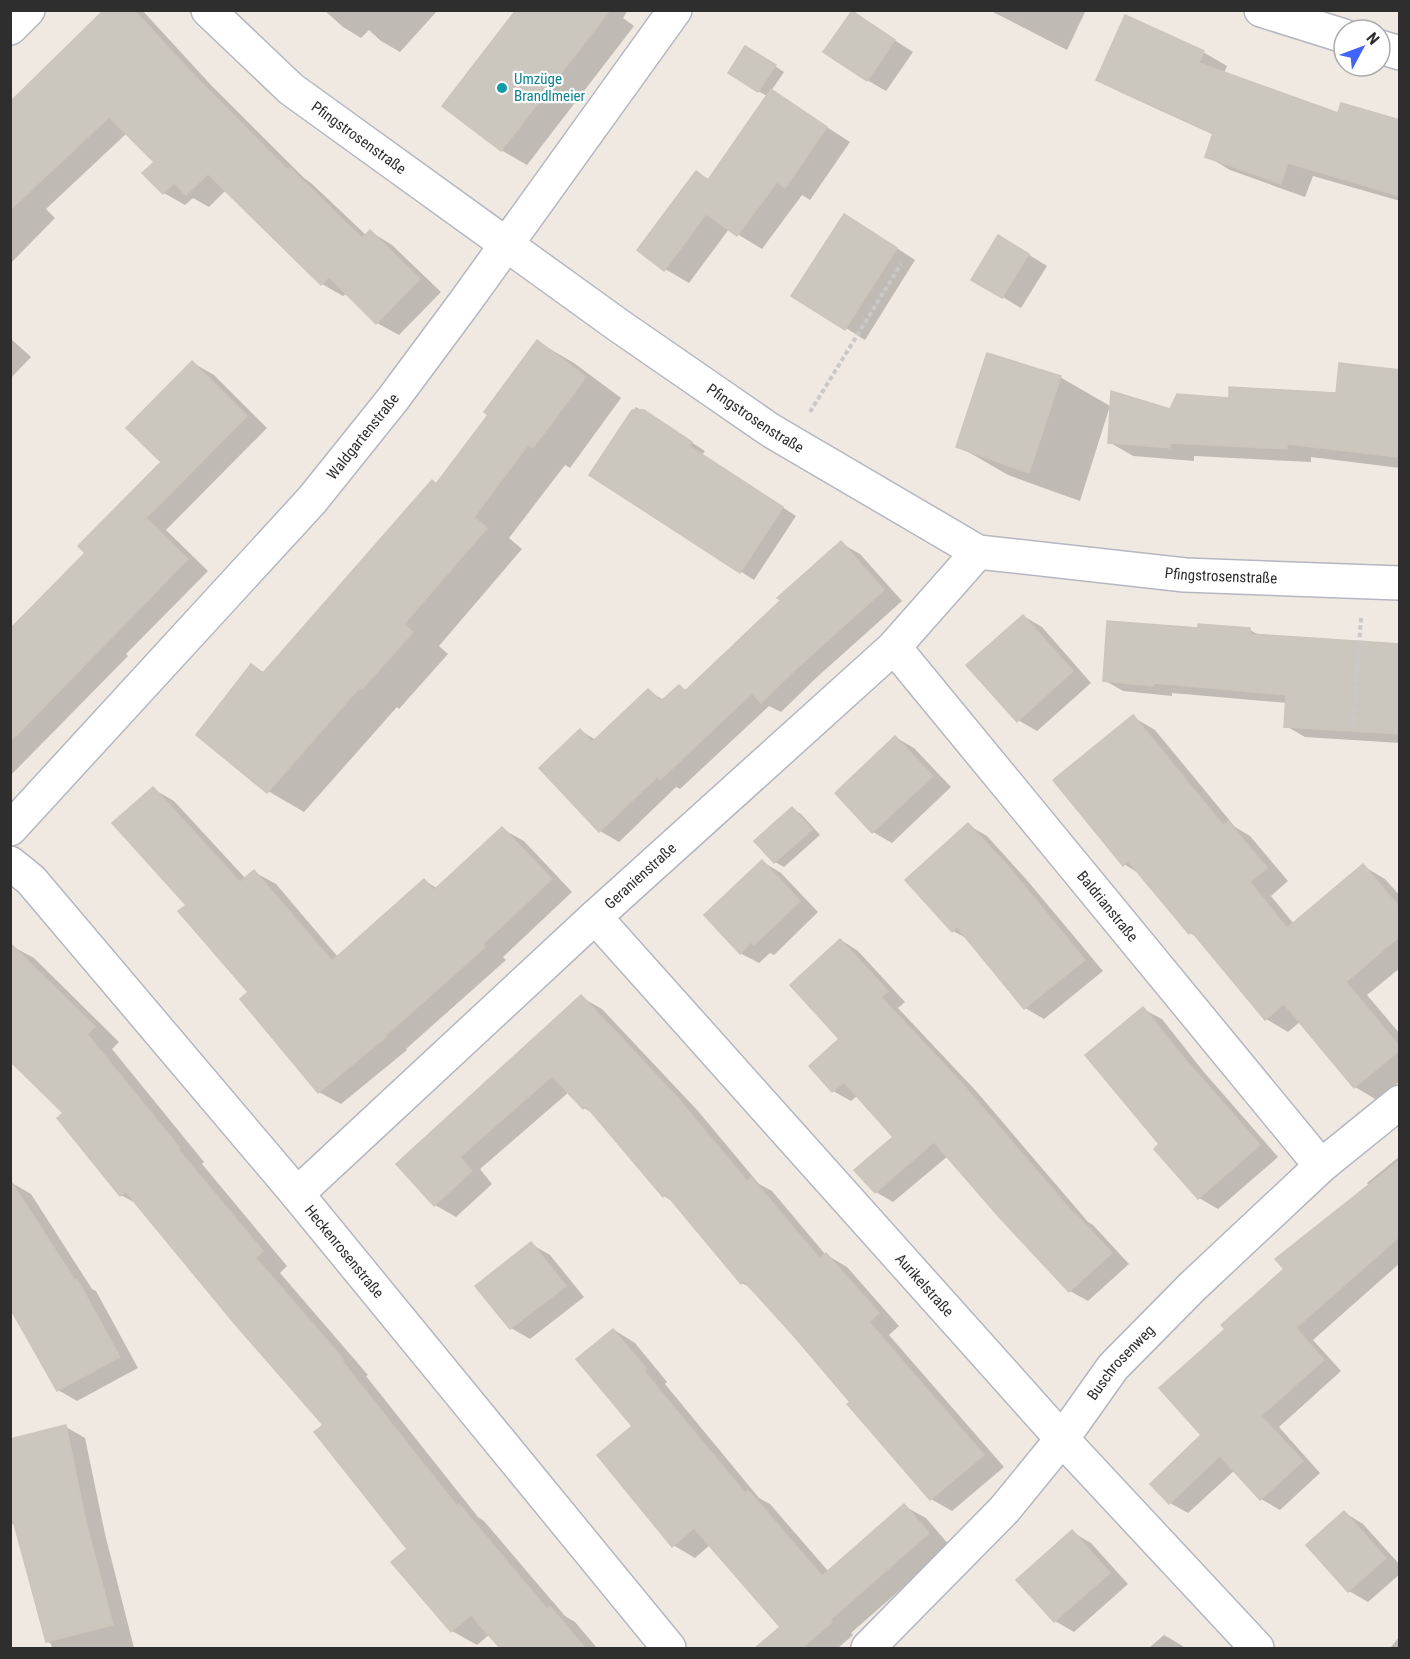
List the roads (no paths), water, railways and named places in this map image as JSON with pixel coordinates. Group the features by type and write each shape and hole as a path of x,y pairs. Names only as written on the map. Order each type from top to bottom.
{"street":[{"path":"10,28 28,10"},
{"name":"Pfingstrosenstraße","path":"208,10 291,89 506,246 790,443 978,552 1185,575 1400,583"},
{"name":"Waldgartenstraße","path":"10,829 312,500 393,399 675,10"},
{"path":"1261,10 1332,32"},
{"name":"Geranienstraße","path":"297,1194 595,917 894,647 978,552"},
{"name":"Baldrianstraße","path":"894,647 1321,1166"},
{"name":"Heckenrosenstraße","path":"10,863 31,880 297,1194 669,1648"},
{"name":"Aurikelstraße","path":"595,917 1062,1439 1257,1648"},
{"name":"Buschrosenweg","path":"868,1648 1004,1510 1062,1439 1113,1367 1193,1286 1321,1166 1400,1102"}],"place":[{"name":"Umzüge Brandlmeier","path":"502,88"}]}
